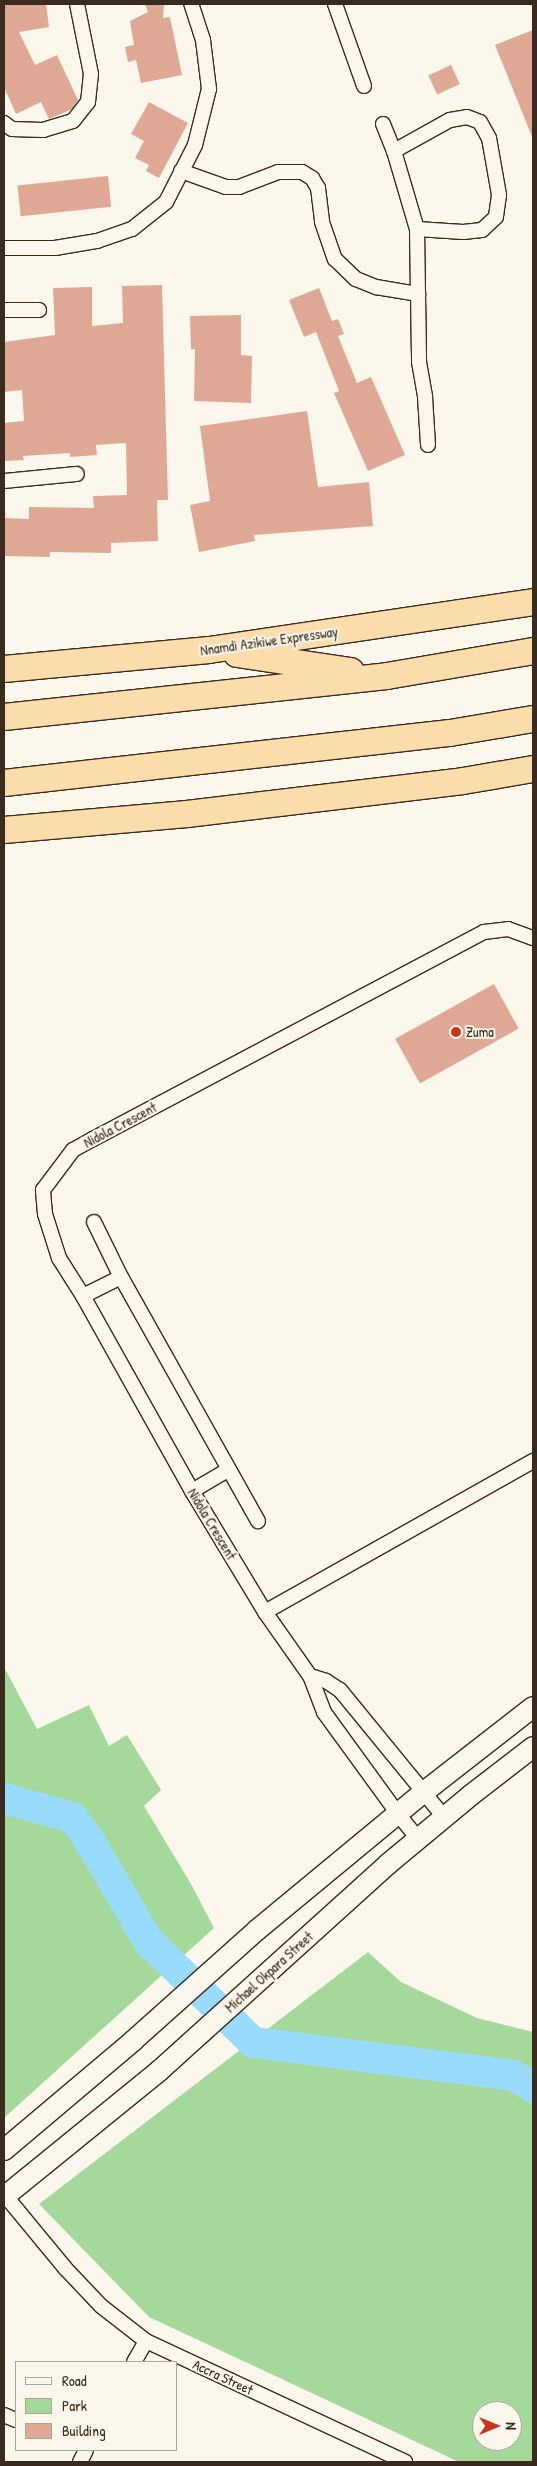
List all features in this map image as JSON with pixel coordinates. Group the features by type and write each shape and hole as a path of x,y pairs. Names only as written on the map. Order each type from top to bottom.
{"highway":[{"name":"Nnamdi Azikiwe Expressway","path":"4,669 209,650 533,602"},
{"path":"209,650 387,676"},
{"path":"4,718 387,676 533,651"},
{"path":"7,784 450,733 533,719"},
{"path":"4,830 197,813 463,781 533,769"}],"main road":[{"path":"4,2150 134,2040 257,1930 424,1792 533,1707"},
{"name":"Michael Okpara Street","path":"4,2195 158,2072 388,1864 533,1747"}],"street":[{"path":"4,123 12,129 42,130 73,121 88,102 91,74 77,4"},
{"path":"4,248 54,248 97,241 132,229 166,202 195,144 209,89 203,40 191,4"},
{"path":"335,4 364,86"},
{"path":"394,151 450,120 467,117 480,122 489,138 500,195 496,217 482,230 463,232 417,230"},
{"path":"383,124 394,151 417,230 419,362 425,397 428,446"},
{"path":"181,171 226,187 239,187 278,172 302,172 312,178 318,188 322,222 335,259 356,279 376,287 418,294"},
{"path":"4,310 39,310"},
{"path":"4,481 77,474"},
{"name":"Nidola Crescent","path":"419,1840 324,1712 310,1676 265,1612 192,1491 83,1296 59,1258 44,1214 43,1190 73,1150 484,932 508,930 533,938"},
{"path":"94,1222 121,1277 258,1521"},
{"path":"83,1296 121,1277"},
{"path":"265,1612 533,1461"},
{"path":"192,1491 228,1470"},
{"path":"310,1676 326,1681 340,1690 444,1817"},
{"name":"Accra Street","path":"4,2195 64,2268 101,2306 146,2341 405,2462"},
{"path":"135,2361 146,2341"}],"green space":[{"path":"4,1667 37,1729 89,1705 109,1746 127,1735 161,1790 144,1806 191,1884 214,1928 4,2118"},
{"path":"368,1952 401,1982 477,2018 533,2032 533,2462 459,2462 149,2317 39,2204"}],"building":[{"path":"4,4 46,4 49,27 19,32 35,65 57,55 78,100 72,109 49,119 41,102 16,114 4,87"},
{"path":"145,4 164,4 163,18 170,17 182,75 141,83 136,60 128,62 125,47 134,45 130,21 148,12"},
{"path":"533,30 533,139 495,45"},
{"path":"451,65 460,84 437,95 428,76"},
{"path":"149,102 188,123 159,178 146,171 149,165 135,158 144,141 131,134"},
{"path":"108,176 111,207 21,216 17,186"},
{"path":"162,285 168,500 157,500 158,541 111,543 111,553 50,552 50,557 4,556 4,518 29,519 29,507 94,508 93,496 127,495 126,443 96,445 97,455 70,457 70,453 23,456 24,460 4,461 4,423 24,421 22,390 4,392 4,342 55,335 53,288 92,287 92,326 123,323 122,286"},
{"path":"319,288 332,321 338,319 344,334 338,336 357,383 371,377 405,455 368,471 334,393 339,391 316,332 304,337 289,300"},
{"path":"241,315 241,355 252,356 251,403 194,401 195,349 191,349 190,316"},
{"path":"307,411 318,487 369,482 373,526 254,535 255,541 199,552 190,505 210,501 200,426"},
{"name":"Zuma","path":"494,984 519,1029 420,1083 395,1039"}],"waterway":[{"path":"4,1798 72,1817 87,1837 148,1941 253,2042 513,2075 533,2087"}],"place":[{"name":"Zuma","path":"456,1032"}]}
